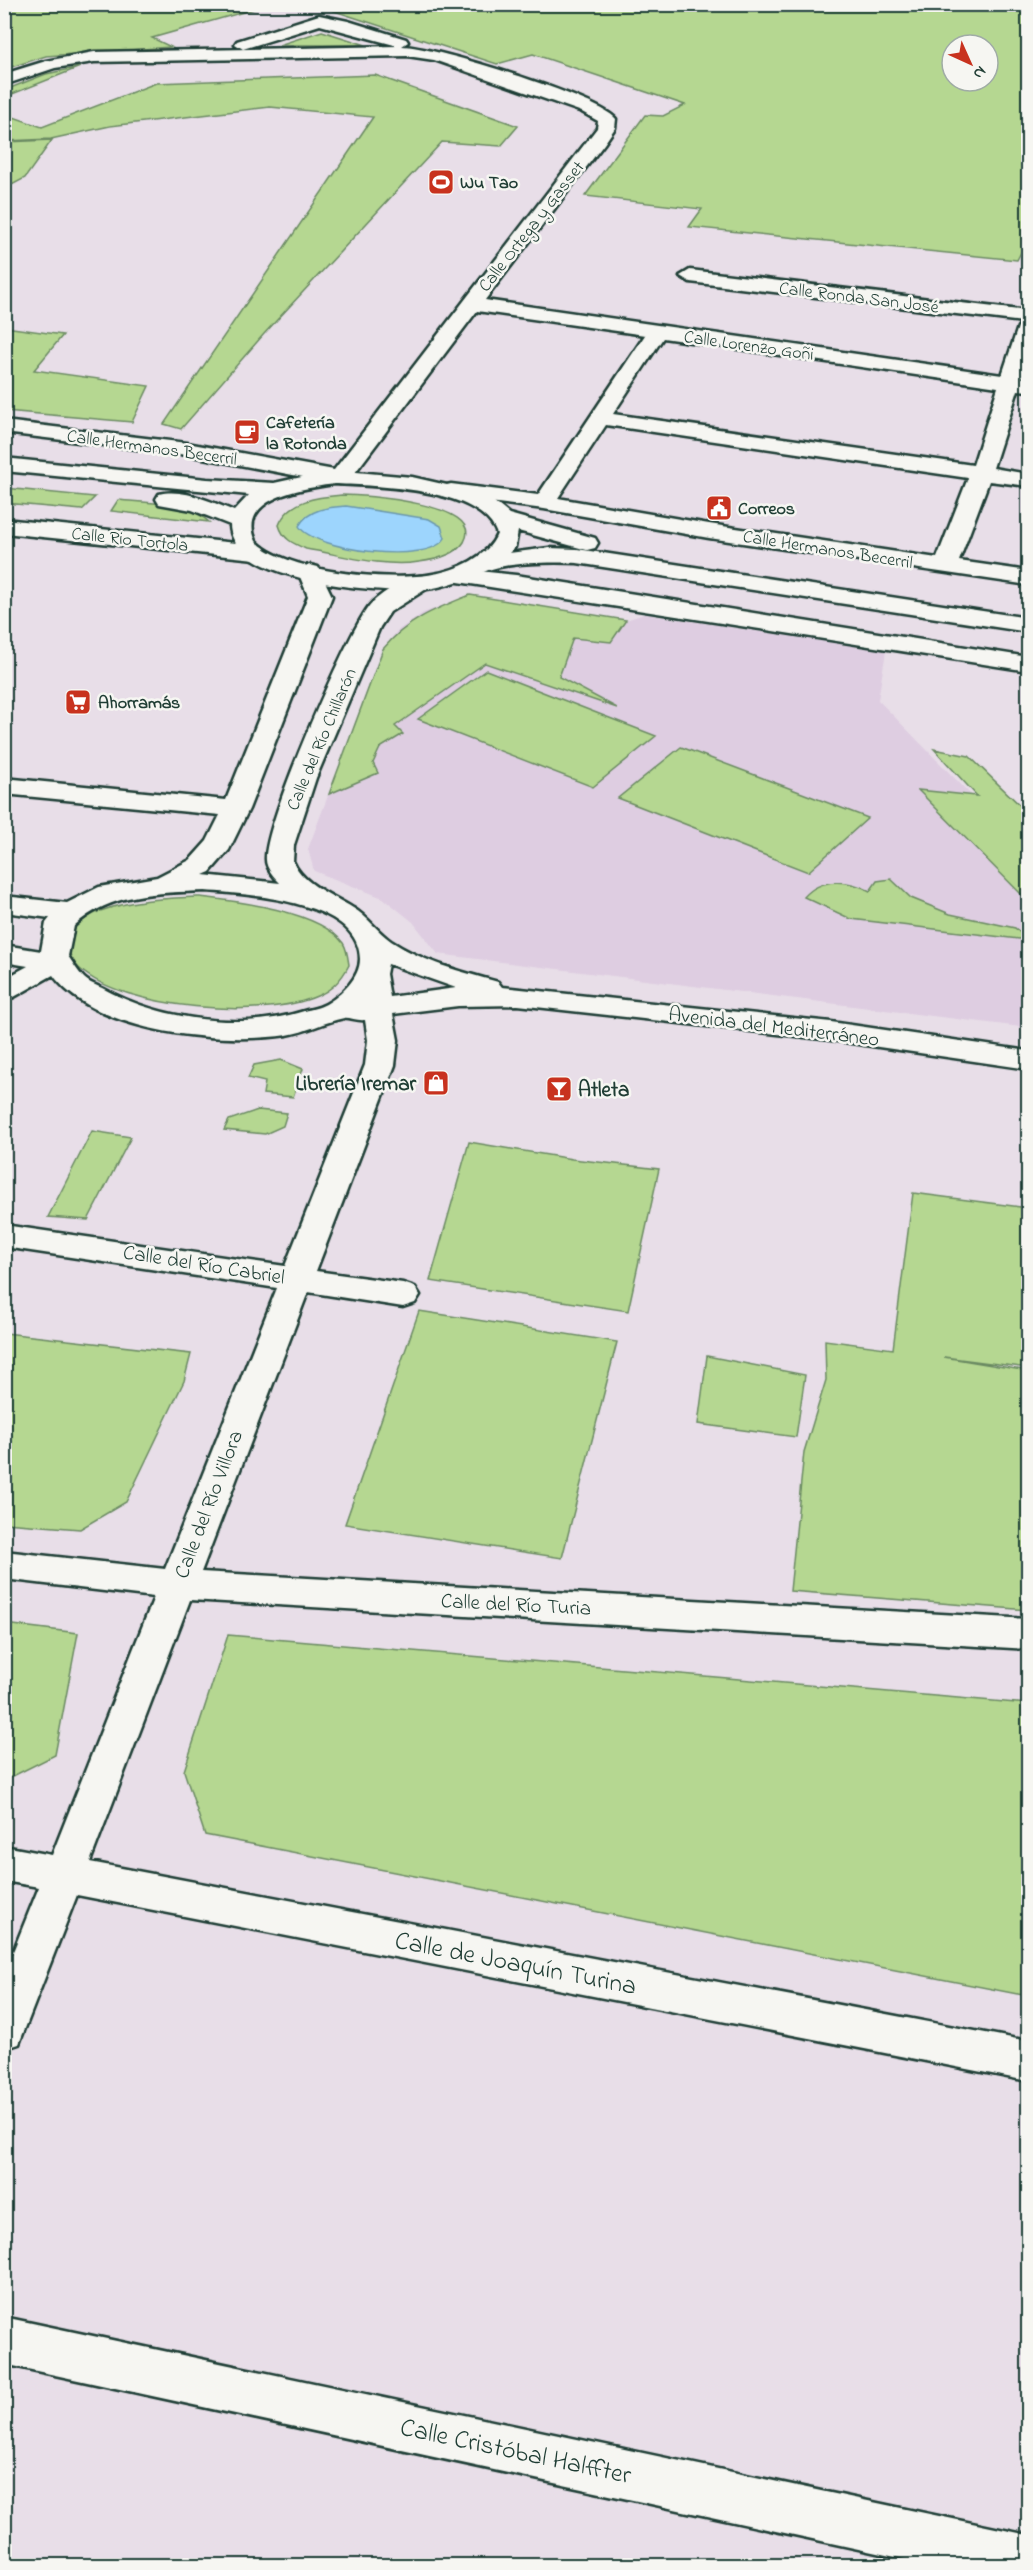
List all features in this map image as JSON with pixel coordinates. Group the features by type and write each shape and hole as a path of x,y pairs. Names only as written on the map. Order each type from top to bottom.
{"street":[{"name":"Calle Ortega y Gasset","path":"210,55 319,20 342,24 596,111 603,115 608,123 598,140 337,477"},
{"name":"Calle Ortega y Gasset","path":"4,80 40,68 85,58 395,51 436,55"},
{"name":"Calle Ortega y Gasset","path":"83,75 139,56"},
{"name":"Calle Ronda San José","path":"690,276 1028,327"},
{"name":"Calle Lorenzo Goñi","path":"470,304 1019,384"},
{"path":"945,567 981,473 1019,384 1028,327"},
{"path":"544,502 658,331"},
{"path":"599,418 1029,480"},
{"name":"Calle Hermanos Becerril","path":"4,427 187,449 337,477 544,502 709,531 1029,578"},
{"name":"Calle Hermanos Becerril","path":"4,464 207,486 275,490"},
{"path":"255,552 241,533 241,522 248,509 275,490 337,477"},
{"path":"4,478 186,502 241,522"},
{"name":"Calle Hermanos Becerril","path":"451,491 486,506 502,519 576,541 1029,610"},
{"path":"460,576 497,555 503,546 507,528 502,519"},
{"name":"Calle Rio Tortola","path":"4,526 255,552 286,566 310,572 388,583 420,583"},
{"path":"483,564 549,555 577,556 1029,625"},
{"path":"310,572 320,596 236,809 219,844 200,866 174,879 111,893 72,912 50,938 46,964 51,975 73,993 91,1003 128,1017 212,1028 262,1030 283,1028 323,1017 375,991 518,996"},
{"path":"420,583 460,576 528,583 1029,664"},
{"name":"Calle del Río Chillarón","path":"321,902 288,874 279,862 278,850 299,785 379,610 420,583"},
{"path":"4,786 236,809"},
{"path":"156,884 244,886 321,902 350,918 384,951 403,960 518,996"},
{"path":"4,904 72,912"},
{"name":"Calle del Río Villora","path":"4,2030 380,1065 384,1040 375,991 375,962 369,938"},
{"path":"4,953 46,964"},
{"path":"4,991 46,964"},
{"name":"Avenida del Mediterráneo","path":"518,996 831,1031 1029,1060"},
{"name":"Calle del Río Cabriel","path":"4,1236 403,1295"},
{"name":"Calle del Río Turia","path":"4,1565 176,1585 1029,1634"},
{"name":"Calle de Joaquín Turina","path":"4,1863 1029,2061"},
{"name":"Calle Cristóbal Halffter","path":"4,2340 1029,2560"}],"shaded area":[{"path":"470,595 626,620 644,614 886,651 878,700 974,798 988,857 1028,904 1028,1028 438,954 413,922 383,898 314,871 308,849 383,649 397,631 423,613"}],"green space":[{"path":"5,5 268,5 152,38 171,47 46,56 5,69"},
{"path":"316,5 1028,5 1028,239 1017,260 689,227 702,209 585,196 645,115 663,116 685,105 533,54 497,64"},
{"path":"322,31 366,45 279,45"},
{"path":"80,67 5,97 5,90 46,74"},
{"path":"375,75 518,126 501,146 442,142 264,334 181,429 164,424 373,117 270,107 110,126 51,139 5,141 5,114 42,127 156,83"},
{"path":"52,140 25,178 10,186 5,183 5,142"},
{"path":"5,327 63,335 34,370 149,386 132,422 5,411"},
{"path":"4,488 95,497 82,510 5,503"},
{"path":"342,495 395,500 441,510 457,518 466,529 464,542 450,554 438,558 419,562 391,563 306,549 283,534 279,525 290,510 297,505 323,497"},
{"path":"118,500 178,507 190,510 209,522 111,511"},
{"path":"470,595 626,620 611,642 573,638 559,677 617,708 485,663 395,726 403,734 380,748 373,763 378,773 329,794 383,649 412,623"},
{"path":"486,670 656,736 593,787 418,719"},
{"path":"681,747 868,818 808,872 618,798"},
{"path":"934,749 969,756 1028,813 1028,901 918,790 977,796"},
{"path":"891,879 911,898 950,914 1015,928 1028,940 851,919 804,897 827,883 853,884 870,891 877,881"},
{"path":"200,897 255,905 297,915 316,923 332,932 343,943 349,965 336,984 317,996 264,1008 230,1009 160,1001 128,993 101,983 80,969 72,960 69,941 75,927 88,917 105,909 126,904"},
{"path":"281,1060 303,1069 293,1097 263,1094 265,1082 248,1078 254,1065"},
{"path":"258,1110 287,1113 283,1126 265,1134 224,1130 229,1120"},
{"path":"92,1131 131,1137 88,1220 48,1217"},
{"path":"469,1142 572,1159 659,1169 628,1311 430,1281"},
{"path":"913,1193 1028,1208 1028,1368 944,1357 1028,1371 1028,1610 790,1591 804,1452 826,1380 825,1340 893,1349"},
{"path":"419,1311 617,1342 562,1558 345,1524"},
{"path":"5,1333 191,1354 184,1381 126,1502 80,1529 5,1523"},
{"path":"707,1356 805,1375 796,1437 698,1424"},
{"path":"5,1624 78,1633 55,1755 5,1780"},
{"path":"228,1635 1028,1704 1028,1996 205,1835 184,1771"}],"water":[{"path":"346,506 429,519 441,526 445,538 435,547 417,551 371,552 325,542 308,535 299,526 313,512"}],"place":[{"name":"Wu Tao","path":"441,182"},
{"name":"Cafetería la Rotonda","path":"247,432"},
{"name":"Correos","path":"719,508"},
{"name":"Ahorramás","path":"78,702"},
{"name":"Librería Iremar","path":"436,1083"},
{"name":"Atleta","path":"559,1089"}]}
